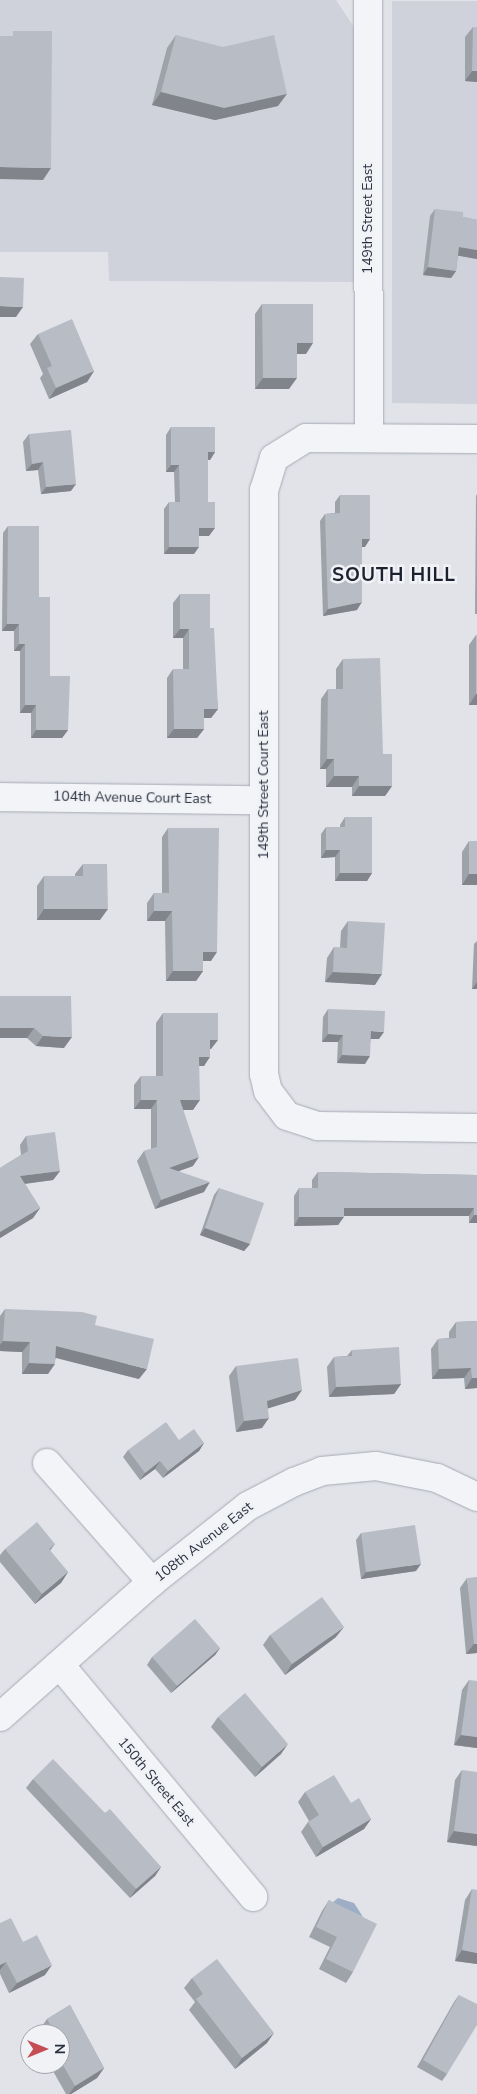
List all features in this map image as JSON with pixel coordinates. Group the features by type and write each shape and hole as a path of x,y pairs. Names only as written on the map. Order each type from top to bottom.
{"street":[{"name":"149th Street East","path":"368,0 369,438"},
{"name":"149th Street Court East","path":"369,438 306,438 274,458 264,490 264,1074 268,1092 280,1110 300,1122 318,1126 477,1128"},
{"path":"369,438 477,439"},
{"name":"104th Avenue Court East","path":"0,796 264,800"},
{"path":"47,1463 152,1582"},
{"name":"108th Avenue East","path":"0,1717 152,1582 248,1506 322,1471 376,1466 408,1469 477,1497"},
{"name":"150th Street East","path":"60,1665 253,1897"}],"shaded area":[{"path":"0,0 336,0 356,30 354,282 109,281 108,252 0,252"},
{"path":"392,1 477,1 477,404 392,403"}],"water":[{"path":"338,1898 354,1903 363,1917 332,1903"}],"building":[{"path":"473,27 477,27 477,71 472,71"},
{"path":"13,31 52,31 51,168 0,167 0,36 13,36"},
{"path":"176,35 223,47 274,35 287,94 224,108 161,92"},
{"path":"435,209 463,212 463,217 477,220 477,250 459,247 456,271 428,267"},
{"path":"0,277 24,278 23,307 0,306"},
{"path":"262,304 313,304 313,343 297,343 297,378 263,378"},
{"path":"72,319 94,371 56,388 47,368 52,366 38,334"},
{"path":"171,427 215,427 215,452 208,452 208,502 215,502 215,528 199,528 199,547 169,547 169,502 180,502 179,465 171,465"},
{"path":"71,430 76,484 46,487 43,462 32,464 29,434"},
{"path":"340,495 370,495 370,539 362,539 362,602 328,609 325,514 340,513"},
{"path":"8,526 39,526 39,597 50,597 50,676 70,676 68,730 36,730 36,705 25,705 25,644 19,644 19,624 7,624"},
{"path":"180,594 210,594 210,628 214,628 218,709 204,709 204,729 174,729 173,669 189,669 189,629 180,629"},
{"path":"477,635 477,694 476,694"},
{"path":"380,658 383,754 392,754 392,786 359,786 359,776 334,776 334,759 327,759 328,689 343,689 343,659"},
{"path":"345,817 372,817 372,873 340,873 340,850 326,850 326,827 345,827"},
{"path":"168,828 219,828 217,952 203,952 203,971 173,971 172,911 154,911 154,893 169,893"},
{"path":"469,841 477,841 477,874 469,874"},
{"path":"83,864 107,864 108,909 44,909 44,876 83,876"},
{"path":"348,921 385,923 382,974 333,972 334,947 347,948"},
{"path":"0,996 71,996 72,1037 43,1036 34,1028 0,1028"},
{"path":"328,1009 385,1011 384,1032 371,1031 370,1056 342,1055 343,1035 328,1034"},
{"path":"163,1013 218,1013 218,1040 210,1040 210,1057 199,1057 200,1100 180,1100 199,1157 169,1168 210,1182 161,1200 144,1151 157,1147 157,1100 141,1100 141,1076 163,1076"},
{"path":"55,1132 60,1171 20,1176 40,1208 0,1232 0,1168 28,1151 26,1136"},
{"path":"318,1172 477,1175 477,1215 474,1215 474,1208 344,1208 344,1217 299,1217 299,1188 318,1188"},
{"path":"219,1188 264,1203 250,1244 205,1228"},
{"path":"5,1309 82,1312 97,1316 95,1325 154,1339 147,1369 56,1346 55,1364 29,1363 30,1342 3,1341"},
{"path":"477,1321 477,1378 472,1378 471,1368 439,1369 438,1339 456,1338 456,1322"},
{"path":"399,1347 401,1384 336,1387 334,1357 352,1356 352,1350"},
{"path":"298,1358 302,1390 267,1401 269,1418 244,1421 236,1366"},
{"path":"166,1422 179,1440 194,1429 204,1443 168,1471 160,1461 145,1473 128,1450"},
{"path":"37,1522 55,1544 49,1549 68,1572 42,1594 5,1549"},
{"path":"415,1525 421,1564 366,1572 361,1533"},
{"path":"477,1577 477,1644 474,1644 467,1578"},
{"path":"322,1597 344,1627 292,1664 270,1635"},
{"path":"195,1619 220,1648 177,1686 152,1657"},
{"path":"469,1680 477,1681 477,1737 461,1735"},
{"path":"245,1693 288,1744 262,1767 218,1717"},
{"path":"53,1759 105,1813 110,1809 161,1867 136,1889 33,1779"},
{"path":"462,1770 477,1772 477,1834 454,1831"},
{"path":"334,1775 351,1803 359,1798 371,1819 323,1847 308,1822 319,1815 305,1792"},
{"path":"472,1889 477,1890 477,1953 462,1950"},
{"path":"329,1900 377,1924 353,1972 326,1959 337,1937 316,1927"},
{"path":"11,1918 23,1942 37,1935 52,1965 17,1983 6,1962 0,1965 0,1923"},
{"path":"217,1959 274,2033 242,2058 196,1999 203,1994 192,1978"},
{"path":"459,1995 477,2004 477,2025 447,2074 423,2060"},
{"path":"70,2005 104,2068 75,2086 68,2074 70,2074 70,2024 50,2024 47,2019"}],"district":[{"name":"SOUTH HILL","path":"394,576"}]}
